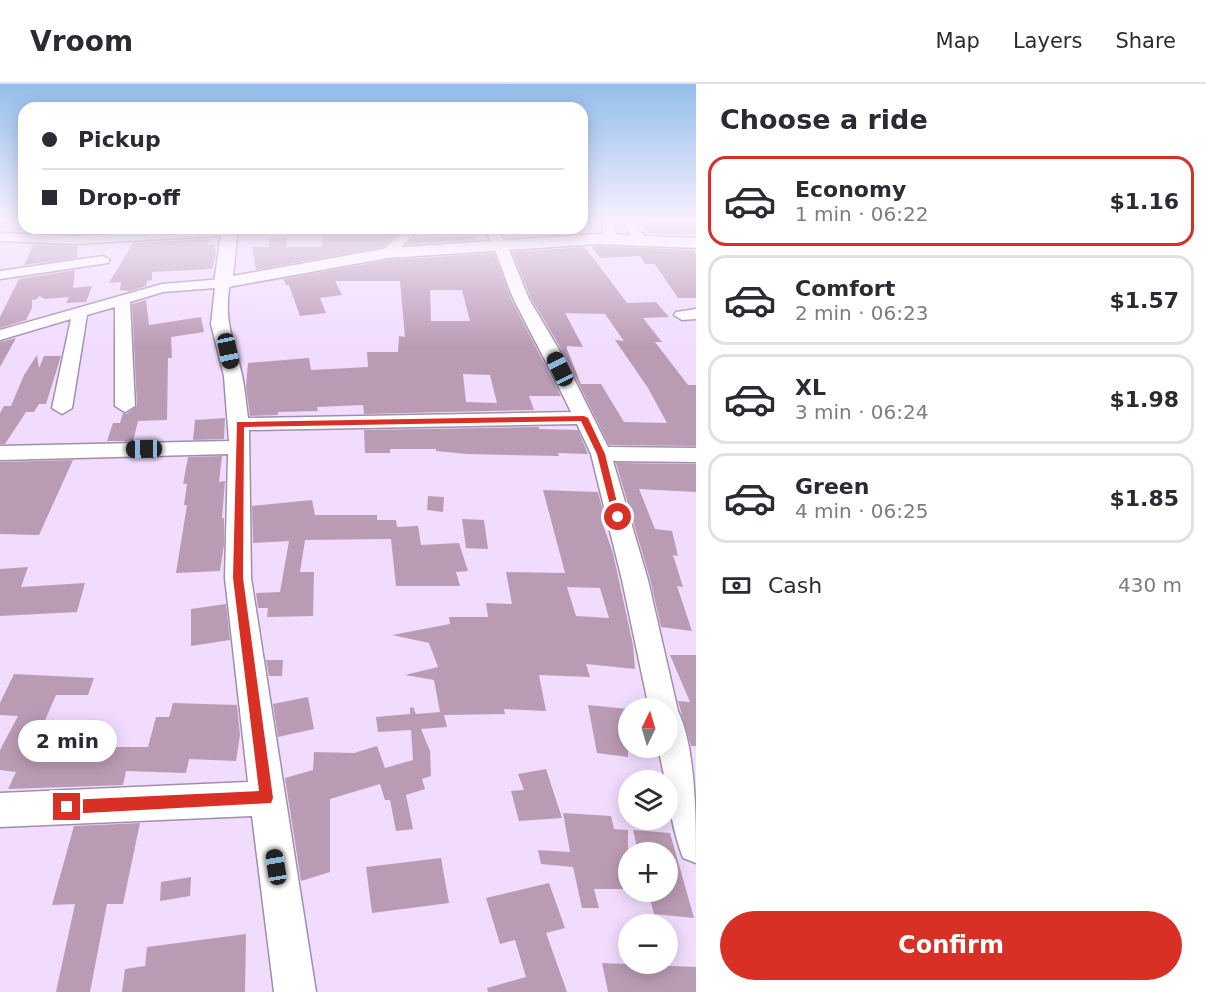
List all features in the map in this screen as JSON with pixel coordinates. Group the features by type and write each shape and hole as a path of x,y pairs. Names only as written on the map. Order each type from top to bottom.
{"main road":[{"path":"225,262 223,283 336,262"}],"street":[{"path":"0,275 87,262"},
{"path":"506,262 521,299 601,454 635,580 662,698"},
{"path":"0,335 162,288 223,283 219,302 219,324 233,376 239,435 238,578 295,992"},
{"path":"122,298 125,406"},
{"path":"63,408 80,311"},
{"path":"0,453 239,435 584,418"},
{"path":"601,454 696,455"},
{"path":"676,758 696,845"},
{"path":"0,810 267,798"}],"building":[{"path":"25,262 44,262 24,265"},
{"path":"121,262 214,262 212,269 152,272 152,280 147,281 146,286 130,291 120,290 121,282 109,283"},
{"path":"255,262 298,262 256,270"},
{"path":"375,262 498,262 512,301 561,396 529,396 534,410 364,414 363,405 317,407 318,411 278,412 278,415 250,416 246,387 248,363 309,358 311,370 368,367 367,352 398,352 399,336 405,337 400,281 335,281 342,295 320,298 326,313 300,316 289,285 286,285 283,279","holes":["430,290 462,290 470,321 431,321","463,374 490,375 497,403 466,402"]},
{"path":"516,262 597,262 627,303 656,302 669,317 643,318 662,342 655,342 688,385 696,385 696,446 609,445 563,352 531,298","holes":["565,313 605,314 624,341 615,340 648,388 667,423 624,422 601,384 581,384 567,346 583,347"]},
{"path":"644,262 696,262 696,298 678,298 655,264"},
{"path":"75,270 73,288 92,286 86,302 66,303 69,297 45,299 39,296 32,300 32,308 26,320 0,328 0,317 19,279"},
{"path":"146,300 149,325 201,317 204,332 171,337 172,358 168,358 167,420 138,421 133,441 107,441 113,423 120,423 123,413 126,414 137,406 132,304"},
{"path":"16,338 0,367 0,342"},
{"path":"37,355 39,368 44,356 61,356 46,404 39,404 34,412 26,412 5,444 0,444 0,413 4,406 11,406 24,375"},
{"path":"225,418 224,439 193,440 195,420"},
{"path":"539,427 539,429 578,430 588,454 558,453 559,456 467,454 436,451 436,449 390,449 390,453 365,453 364,430"},
{"path":"222,456 219,482 225,481 222,518 224,518 224,545 220,571 176,573 187,505 184,505 187,484 183,484 188,457"},
{"path":"73,460 39,535 0,534 0,462"},
{"path":"616,463 696,464 696,492 639,489 655,529 672,531 678,556 673,555 683,587 677,586 692,631 661,627 650,579"},
{"path":"543,490 598,492 605,519 601,519 613,553 633,645 635,669 586,664 590,677 539,675 546,711 504,709 505,714 444,715 447,727 421,729 430,751 431,776 422,779 425,789 406,795 413,829 396,831 390,800 385,800 380,784 330,799 330,872 301,881 285,778 313,770 314,752 354,753 377,746 385,768 413,760 411,730 378,732 376,717 410,714 410,708 413,707 416,714 440,712 434,680 405,675 438,667 429,643 392,635 450,624 449,617 488,617 486,603 512,604 506,572 565,573","holes":["567,587 600,588 609,618 576,616"]},
{"path":"428,496 444,497 443,512 427,510"},
{"path":"312,500 315,515 377,515 377,520 396,520 397,527 418,526 421,545 459,543 468,571 456,572 460,586 396,586 391,539 305,540 300,572 314,572 313,616 267,617 268,608 258,608 256,593 280,592 289,541 253,543 252,506"},
{"path":"462,519 484,520 488,549 466,548"},
{"path":"28,567 21,587 85,583 77,612 0,616 0,569"},
{"path":"226,604 230,640 191,646 191,609"},
{"path":"670,655 696,655 696,746 691,746 678,701 690,702"},
{"path":"266,660 283,660 282,676 269,676"},
{"path":"14,674 94,678 88,695 56,695 43,725 57,727 53,735 102,734 98,747 148,747 156,717 169,717 173,703 237,705 240,735 236,761 189,759 186,773 126,771 123,785 8,789 16,772 0,770 0,750 18,716 0,715 0,703"},
{"path":"308,697 314,729 278,737 273,704"},
{"path":"588,705 618,708 618,756 597,753"},
{"path":"546,769 562,818 519,821 511,791 524,790 518,774"},
{"path":"563,813 611,816 614,829 628,830 628,842 618,842 618,889 594,889 599,908 582,908 573,867 541,864 538,850 570,852"},
{"path":"140,823 123,904 107,904 90,992 56,992 75,904 52,905 74,826"},
{"path":"633,830 670,833 673,842 636,842"},
{"path":"441,858 449,903 372,913 366,867"},
{"path":"678,861 694,918 678,916 678,914 654,914 651,902 678,902"},
{"path":"191,877 190,896 160,901 161,882"},
{"path":"549,883 565,928 546,933 567,992 488,992 487,988 526,977 515,940 500,944 486,898"},
{"path":"246,934 245,992 122,992 125,969 145,966 147,947"},
{"path":"602,963 618,964 618,974 678,974 678,966 696,967 696,992 608,992"}],"route":[{"path":"67,807 267,798 238,578 240,424 584,418 601,454 618,517"}]}
